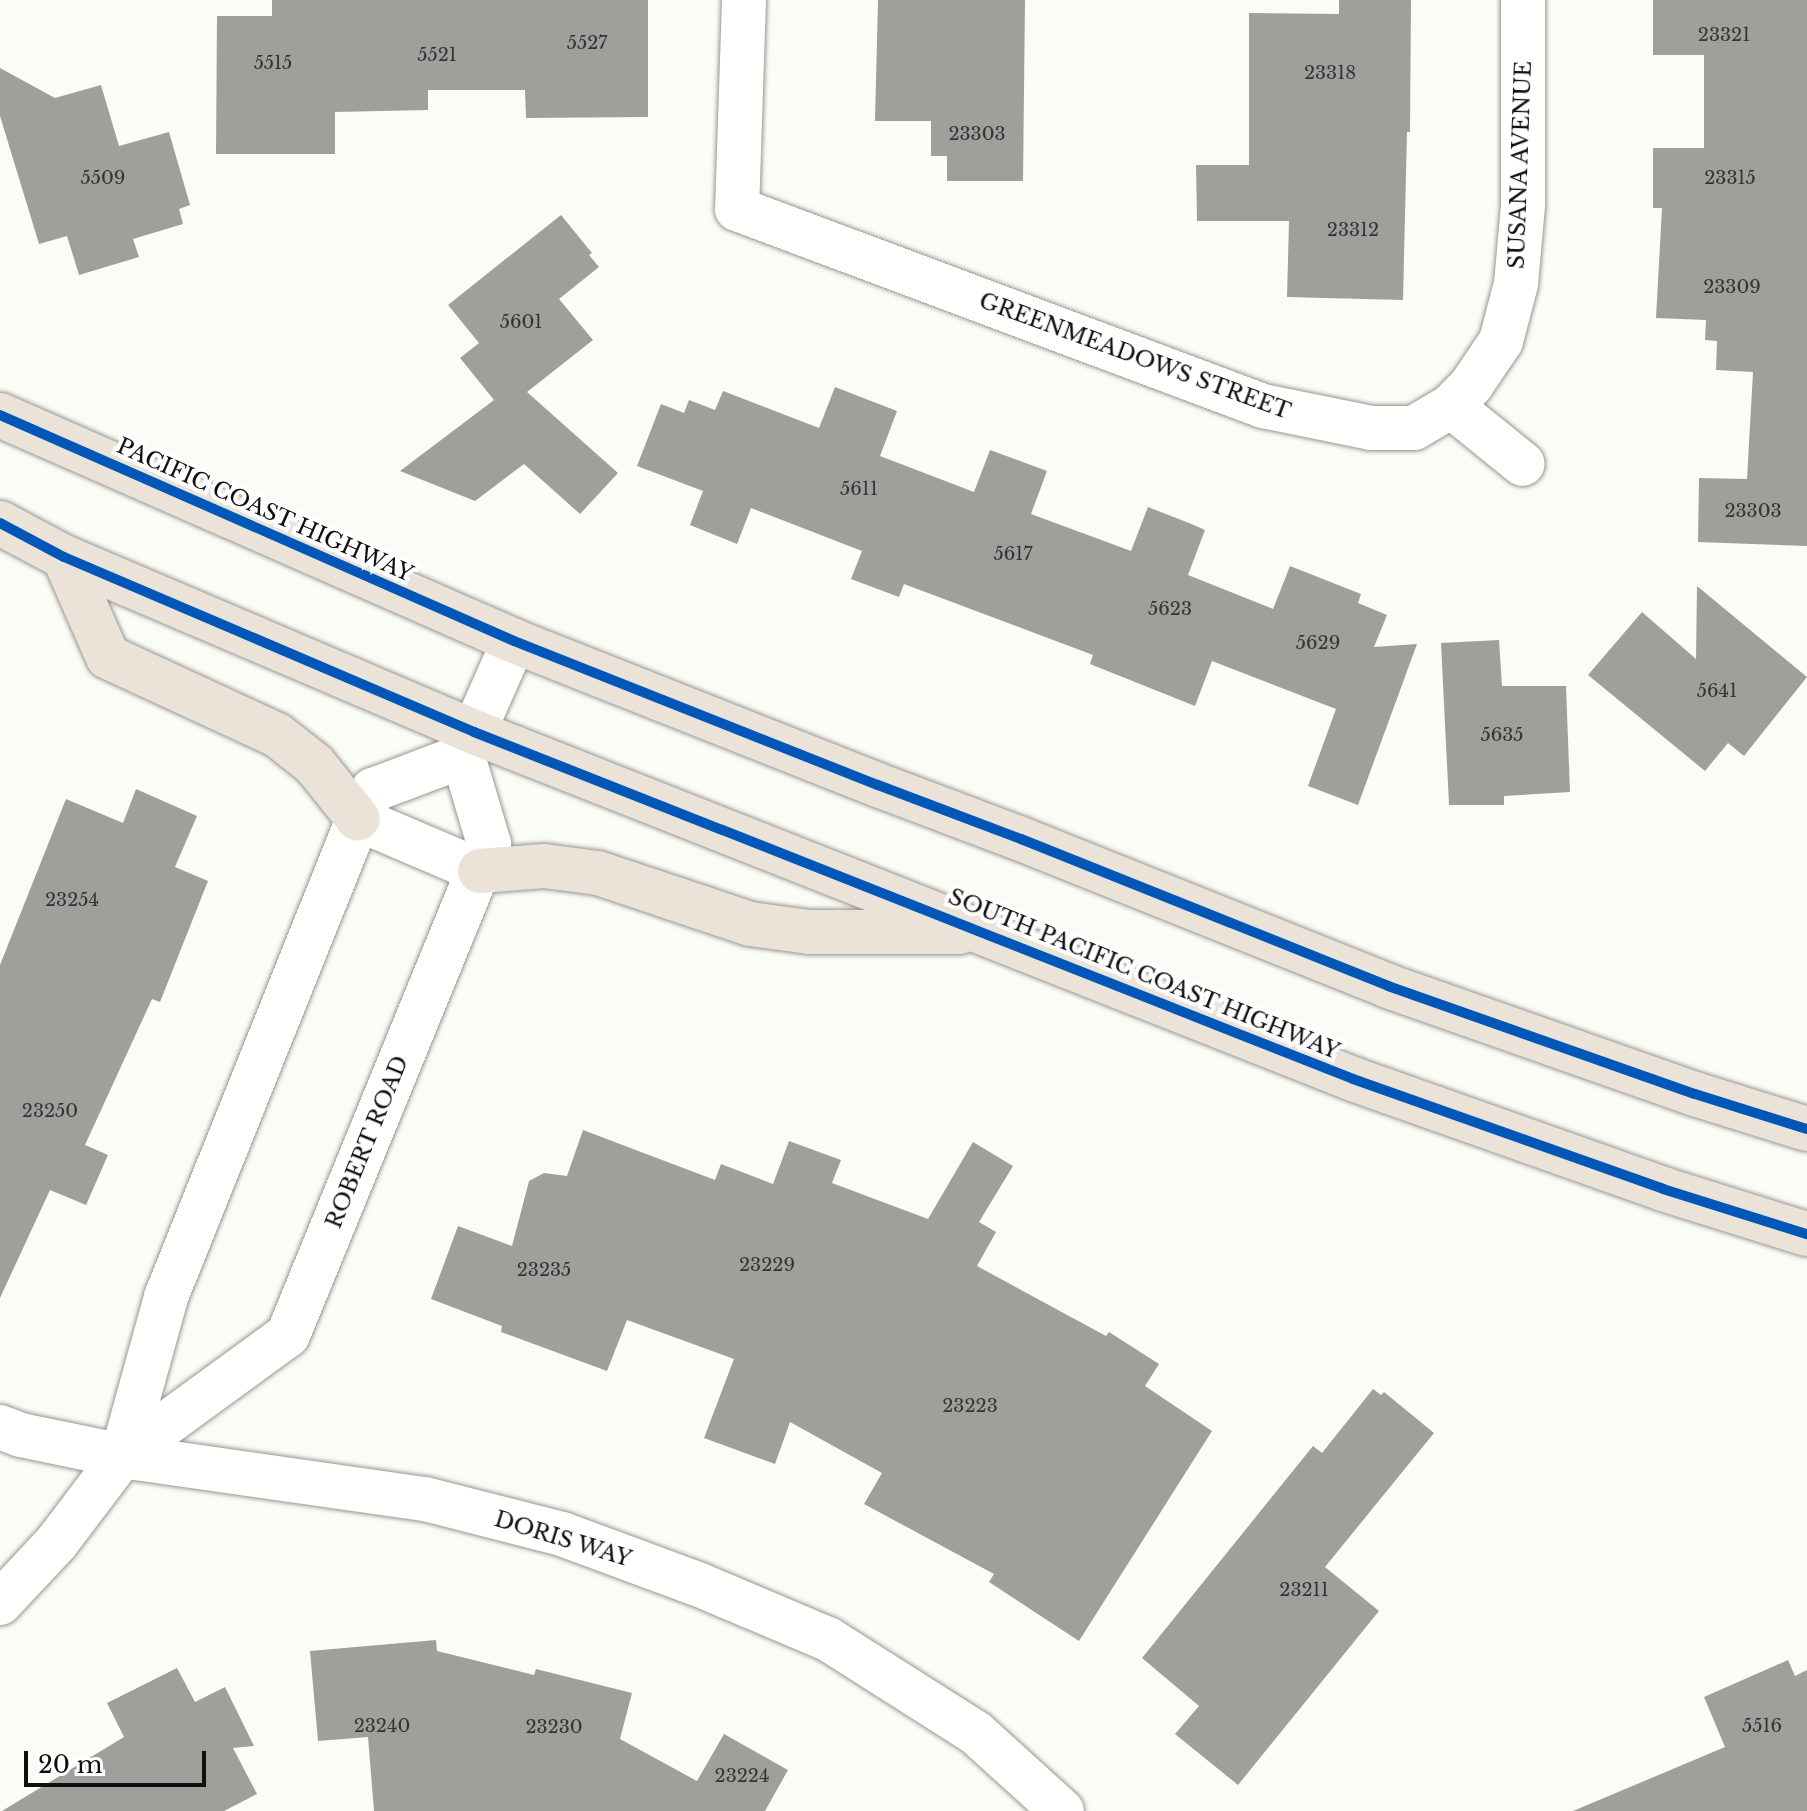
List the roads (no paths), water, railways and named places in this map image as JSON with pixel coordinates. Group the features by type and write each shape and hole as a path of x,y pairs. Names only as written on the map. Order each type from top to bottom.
{"highway":[{"name":"PACIFIC COAST HIGHWAY","path":"0,415 514,641"},
{"path":"0,523 64,557 468,744"},
{"path":"64,557 108,657 277,735 314,764 358,819"},
{"path":"514,641 1388,986 1695,1094 1807,1129"},
{"name":"SOUTH PACIFIC COAST HIGHWAY","path":"468,744 985,932 1353,1079 1663,1189 1807,1234"},
{"path":"480,871 544,866 598,873 750,924 809,932 985,932"}],"street":[{"name":"GREENMEADOWS STREET","path":"744,0 737,209 1263,406 1321,421 1371,428 1414,428 1451,406"},
{"name":"SUSANA AVENUE","path":"1451,406 1472,384 1501,341 1516,284 1523,205 1523,0"},
{"path":"1451,406 1523,464"},
{"path":"468,744 514,641"},
{"name":"ROBERT ROAD","path":"0,1603 57,1542 122,1456 288,1335 489,844 468,744 373,790 358,819 166,1297 122,1456"},
{"path":"358,819 480,871"},
{"name":"DORIS WAY","path":"0,1427 122,1456 425,1499 562,1534 700,1585 841,1648 976,1733 1062,1811"}]}
